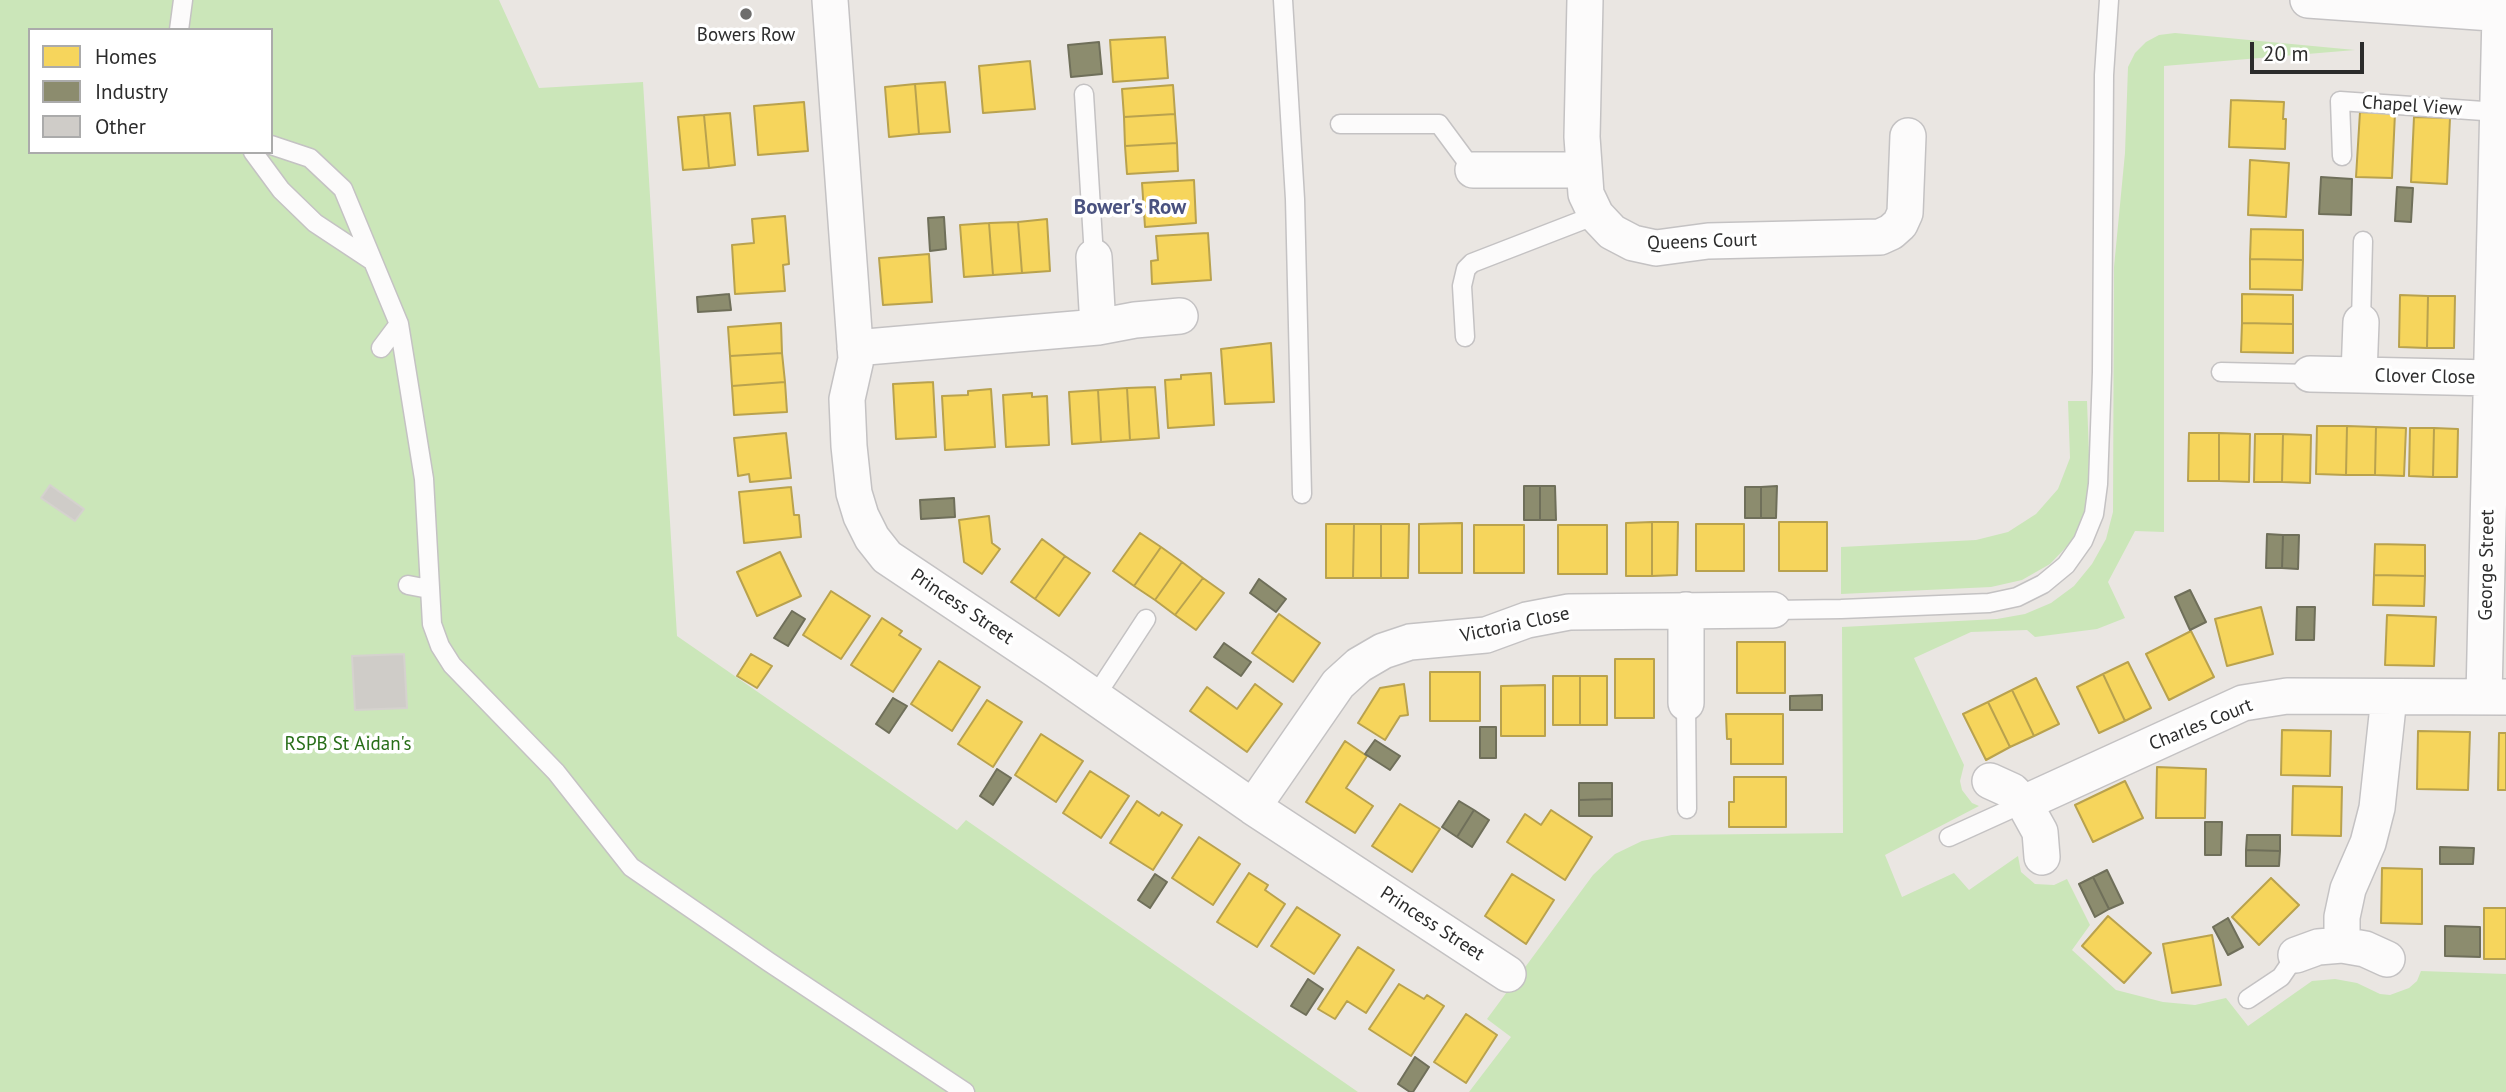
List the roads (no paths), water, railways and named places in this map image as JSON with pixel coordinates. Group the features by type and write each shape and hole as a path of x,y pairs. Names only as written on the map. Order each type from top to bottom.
{"street":[{"name":"Princess Street","path":"830,0 856,359 847,399 849,446 854,493 872,538 887,557 1253,807 1508,974"},
{"path":"1585,0 1581,137 1586,194 1596,215"},
{"path":"2308,0 2503,14"},
{"name":"George Street","path":"2495,697 2498,111 2503,14"},
{"name":"Queens Court","path":"1596,215 1612,232 1633,243 1656,248 1708,241 1880,237 1900,224 1905,213 1908,136"},
{"path":"1473,170 1583,170"},
{"path":"1094,257 1098,327"},
{"path":"855,348 1098,327 1180,316"},
{"name":"Clover Close","path":"2359,375 2361,322"},
{"name":"Clover Close","path":"2310,374 2359,375 2497,368"},
{"path":"1686,610 1686,703"},
{"name":"Victoria Close","path":"1253,807 1338,684 1359,665 1383,651 1409,642 1486,635 1527,620 1558,614 1773,610"},
{"name":"Charles Court","path":"2024,803 2243,703 2287,696 2495,697"},
{"path":"2342,945 2342,917 2348,889 2368,843 2377,808 2389,696"},
{"path":"1990,781 2012,792 2024,803 2040,832 2042,857"},
{"path":"2296,955 2318,947 2342,945 2365,949 2387,960"}],"lane":[{"path":"178,28 183,0"},
{"path":"1283,0 1295,199 1303,494"},
{"path":"1773,610 1841,610 1989,603 2017,597 2043,584 2066,565 2083,541 2094,514 2098,484 2102,373 2104,75 2109,0"},
{"path":"1084,94 1094,257"},
{"name":"Chapel View","path":"2342,156 2340,101 2498,111"},
{"path":"1340,124 1439,124 1473,170"},
{"path":"273,146 310,158 343,189 399,324 424,479 432,624 440,646 452,666 556,772 631,867 965,1092"},
{"path":"254,154 281,190 315,223 371,260"},
{"path":"1465,337 1462,286 1466,269 1472,263 1596,215"},
{"path":"2361,322 2363,240"},
{"path":"381,348 399,324"},
{"path":"2221,372 2310,374"},
{"path":"408,585 429,589"},
{"path":"1095,697 1146,619"},
{"path":"1686,703 1687,809"},
{"path":"1949,837 2024,803"},
{"path":"2248,999 2281,977 2296,955"}],"place":[{"name":"Bowers Row","path":"746,14"}],"district":[{"name":"Bower's Row","path":"1130,208"}],"park label":[{"name":"RSPB St Aidan's","path":"348,745"}]}
